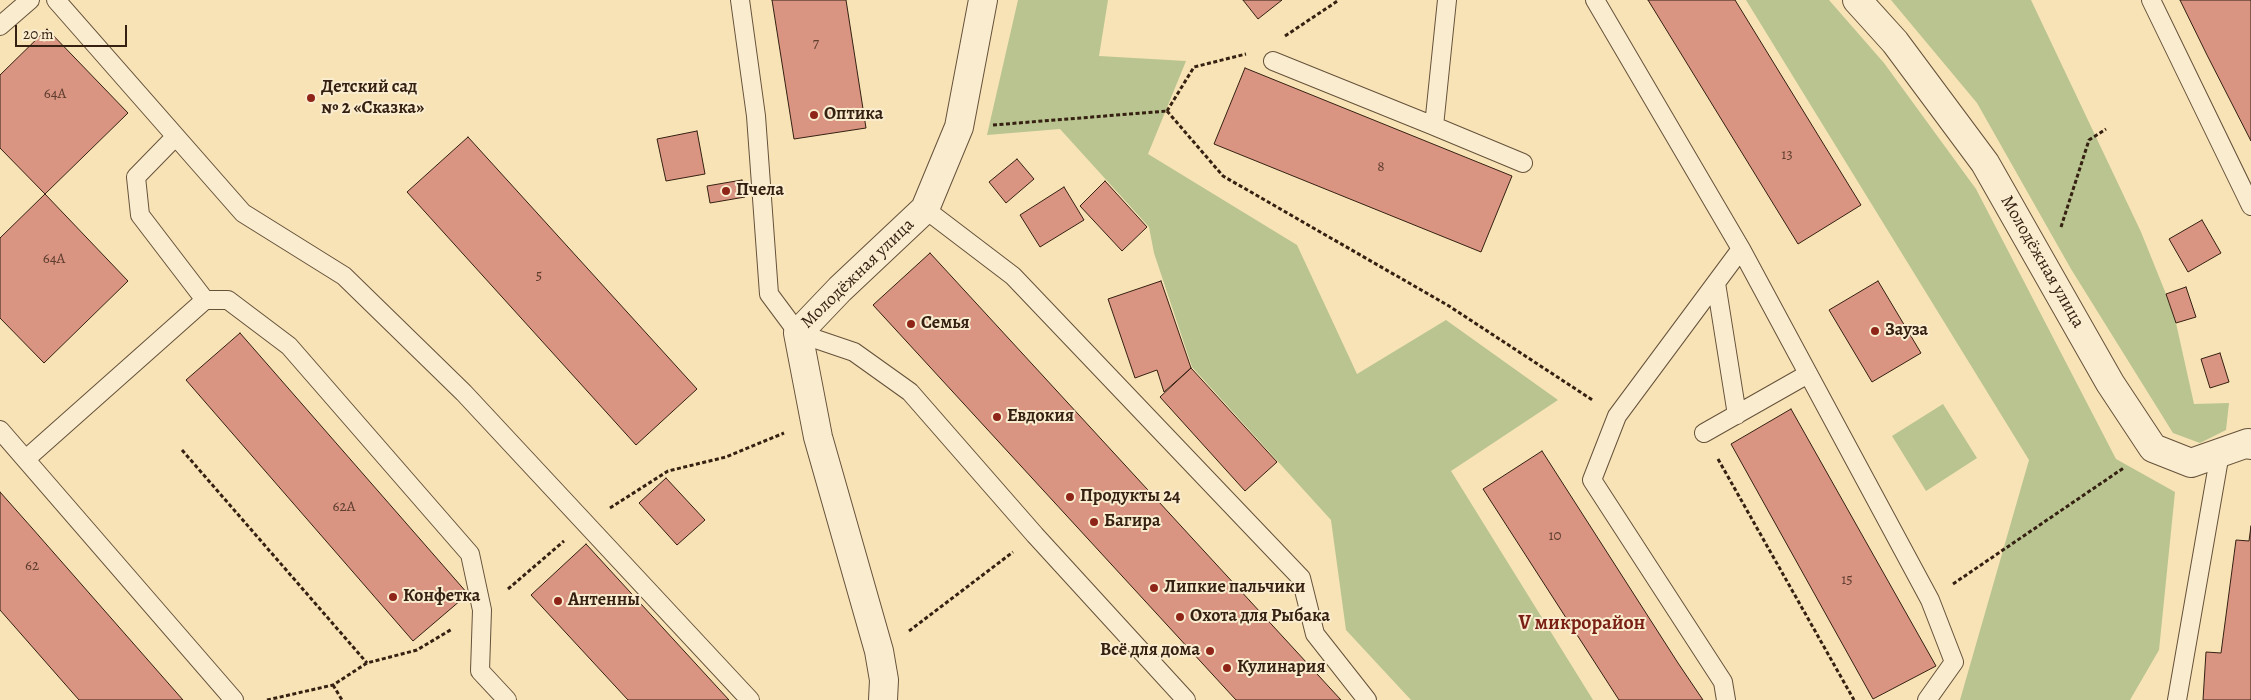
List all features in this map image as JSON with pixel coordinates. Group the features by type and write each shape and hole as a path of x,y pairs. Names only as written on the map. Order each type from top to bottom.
{"street":[{"name":"Молодёжная улица","path":"883,700 884,680 879,651 818,437 798,333 840,289 925,209 959,127 983,0"},
{"name":"Молодёжная улица","path":"1857,0 1896,42 1985,163 2038,253 2110,383 2153,448"},
{"path":"2153,448 2191,463 2250,442"}],"lane":[{"path":"0,26 30,0"},
{"path":"56,0 243,213 344,276 464,393 750,700"},
{"path":"740,0 756,116 768,294 798,333 854,352 910,392 1035,535 1186,700"},
{"path":"1434,126 1447,0"},
{"path":"1595,0 1741,249 1930,600 1954,662 1927,700"},
{"path":"2151,0 2251,206"},
{"path":"1273,60 1523,163"},
{"path":"175,137 136,177 140,215 205,300"},
{"path":"925,209 1013,276 1301,578 1315,634 1367,700"},
{"path":"1726,700 1723,682 1592,480 1617,416 1741,249"},
{"path":"1716,284 1736,415"},
{"path":"26,459 205,300 228,300 289,346 470,554 482,610 480,671 507,700"},
{"path":"1704,434 1808,374"},
{"path":"0,430 234,700"},
{"path":"2178,700 2220,453"}],"path":[{"path":"986,125 1167,111 1224,176 1449,306 1582,393"},
{"path":"2038,253 2059,234 2089,140 2106,129"},
{"path":"268,700 333,685 367,663 417,650 482,610 586,523 668,471 726,457 788,431 818,437"},
{"path":"1704,434 1854,700"},
{"path":"1930,600 2153,448"},
{"path":"182,450 367,663"},
{"path":"913,629 1035,535"},
{"path":"333,685 342,700"}],"green space":[{"path":"1018,0 1108,0 1099,56 1186,61 1148,154 1297,245 1357,374 1446,320 1558,400 1451,471 1593,700 1411,700 1346,630 1331,520 1192,367 1154,253 1149,227 1060,129 987,135"},
{"path":"1746,0 1829,0 1884,63 1976,189 2116,459 2175,492 2159,650 2130,700 1960,700 2029,460"},
{"path":"1891,0 2031,0 2141,232 2176,323 2194,404 2229,403 2226,430 2200,443 2173,433 2071,269 1977,103"},
{"path":"1943,404 1977,458 1926,491 1892,436"}],"building":[{"path":"772,0 846,0 866,128 794,139"},
{"path":"1243,0 1282,0 1258,19"},
{"path":"1648,0 1735,0 1861,205 1798,244"},
{"path":"2180,0 2251,0 2251,141 2207,55"},
{"path":"47,29 128,113 45,194 0,148 0,75"},
{"path":"1245,68 1512,176 1481,252 1214,144"},
{"path":"697,131 705,174 666,181 657,139"},
{"path":"468,137 697,389 636,445 407,192"},
{"path":"1017,159 1034,179 1006,203 989,182"},
{"name":"Пчела","path":"742,180 745,197 710,203 707,186"},
{"path":"1105,181 1147,227 1122,251 1080,206"},
{"path":"1064,187 1084,220 1040,247 1020,215"},
{"path":"45,194 128,281 44,363 0,318 0,238"},
{"path":"2202,220 2221,253 2188,272 2169,239"},
{"path":"930,253 1341,700 1236,700 873,305"},
{"path":"1161,281 1191,368 1164,392 1157,370 1135,378 1108,299"},
{"name":"Зауза","path":"1878,281 1921,353 1872,382 1829,310"},
{"path":"2186,287 2196,317 2176,323 2166,294"},
{"path":"240,333 468,594 413,641 186,380"},
{"path":"2220,353 2229,382 2210,388 2201,359"},
{"path":"1191,368 1277,462 1245,491 1160,397"},
{"path":"1791,409 1936,666 1873,699 1731,444"},
{"path":"1542,451 1703,700 1619,700 1483,489"},
{"path":"666,478 705,520 677,545 639,503"},
{"path":"0,492 183,700 79,700 0,610"},
{"path":"2251,526 2251,700 2203,700 2206,652 2221,653 2236,540 2249,541"},
{"path":"586,544 729,700 628,700 531,595"}],"place":[{"name":"Детский сад № 2 «Сказка»","path":"311,98"},
{"name":"Оптика","path":"814,115"},
{"name":"Пчела","path":"726,191"},
{"name":"Семья","path":"911,324"},
{"name":"Зауза","path":"1875,331"},
{"name":"Евдокия","path":"997,417"},
{"name":"Продукты 24","path":"1070,497"},
{"name":"Багира","path":"1094,522"},
{"name":"Липкие пальчики","path":"1154,588"},
{"name":"Конфетка","path":"393,597"},
{"name":"Антенны","path":"558,601"},
{"name":"Охота для Рыбака","path":"1180,617"},
{"name":"Всё для дома","path":"1210,651"},
{"name":"Кулинария","path":"1227,668"}],"district":[{"name":"V микрорайон","path":"1582,624"}]}
